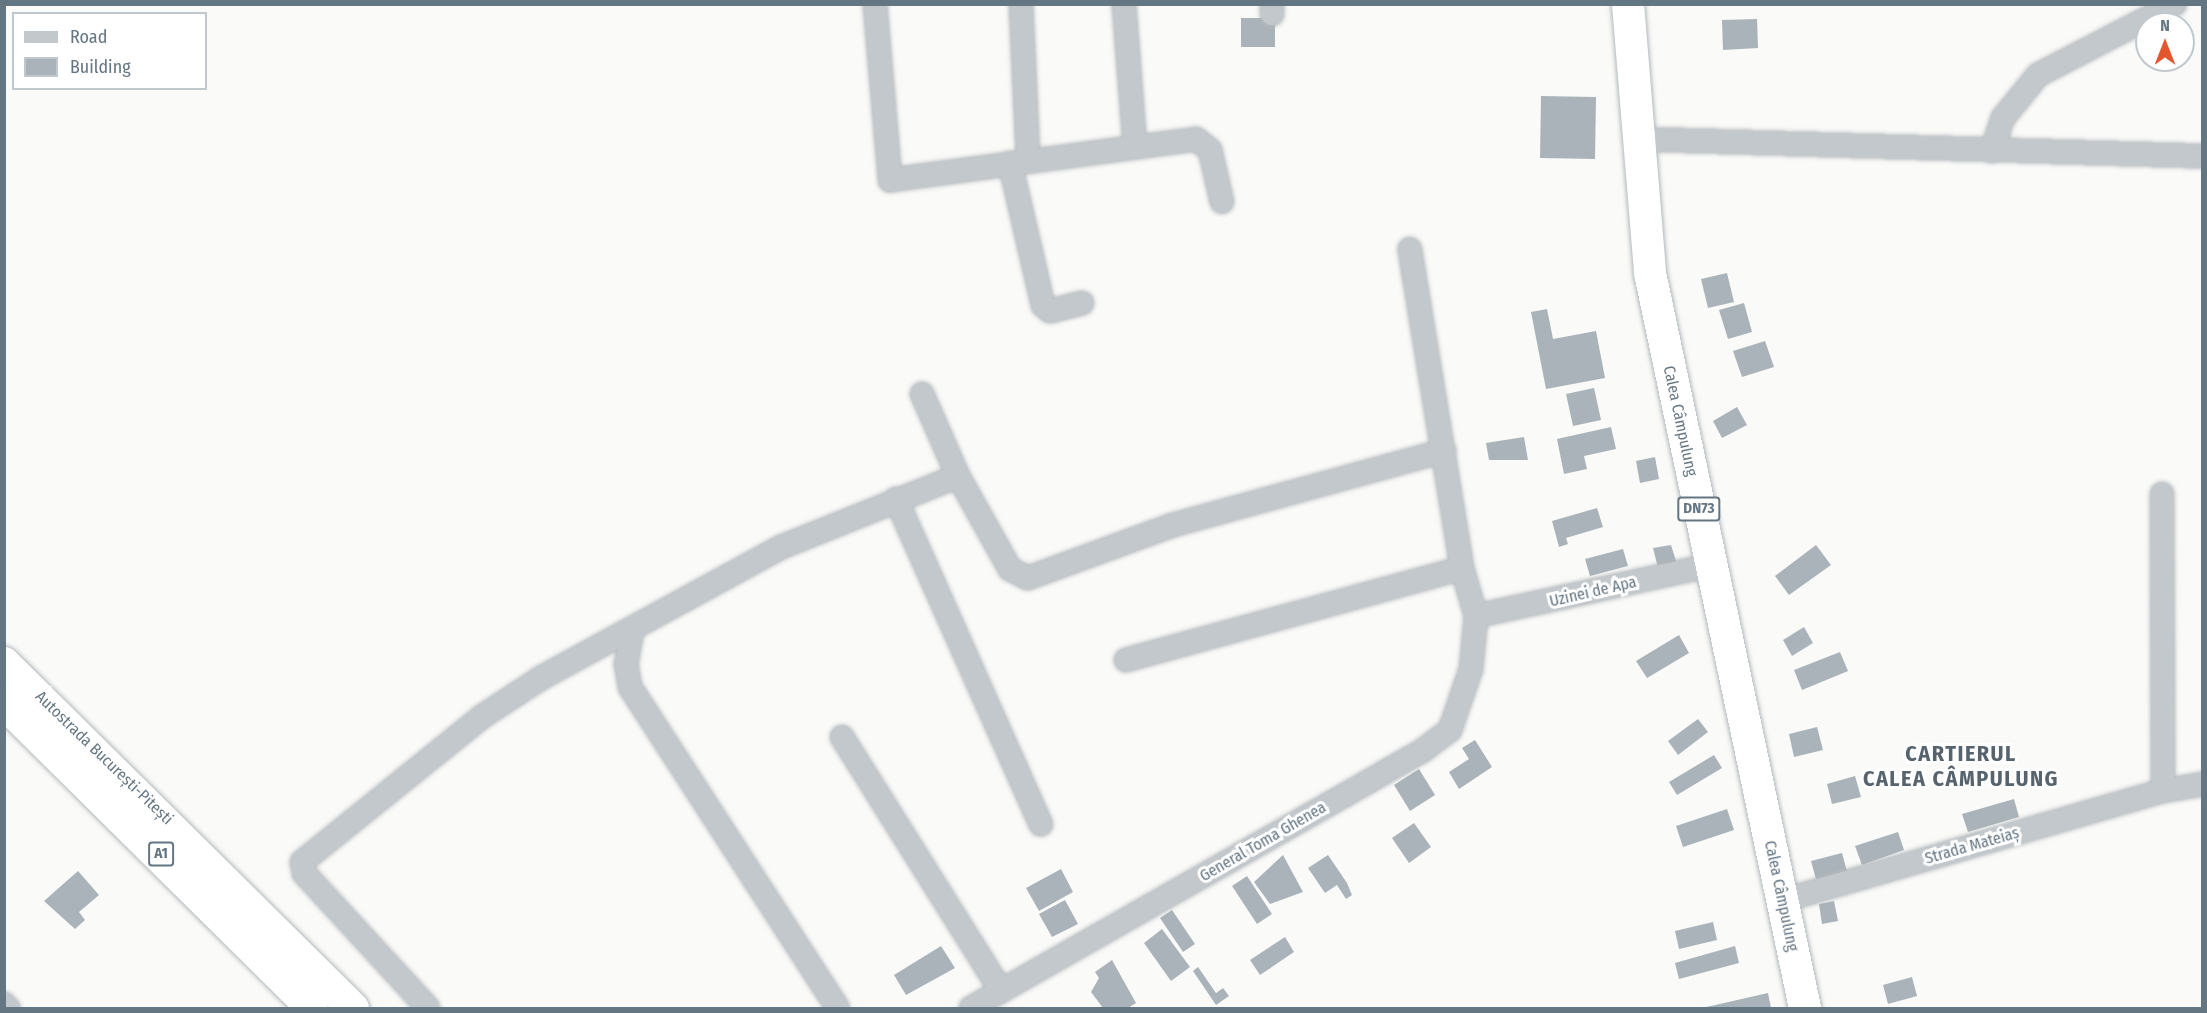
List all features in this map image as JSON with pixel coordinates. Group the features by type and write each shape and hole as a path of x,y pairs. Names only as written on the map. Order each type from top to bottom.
{"highway":[{"name":"Calea Câmpulung","path":"1628,4 1635,139 1650,273 1805,1008"},
{"name":"Autostrada București-Pitești","path":"4,663 352,1008"},
{"name":"Autostrada București-Pitești","path":"4,704 312,1008"}],"street":[{"path":"875,4 890,180 1135,146 1203,140 1210,150 1222,202"},
{"path":"1020,4 1019,162 1043,305 1050,311 1082,303"},
{"path":"1124,4 1135,146"},
{"path":"1992,151 2003,118 2038,75 2175,4"},
{"path":"1635,139 2202,156"},
{"path":"1410,249 1462,568 1476,616"},
{"path":"922,394 958,476 1010,569 1028,578 1173,525 1444,451"},
{"path":"428,1008 304,873 302,862 483,717 541,678 632,631 779,548 958,476"},
{"path":"2162,494 2163,790"},
{"path":"896,500 1041,824"},
{"name":"Uzinei de Apa","path":"1476,616 1711,565"},
{"path":"1126,660 1462,568"},
{"name":"General Toma Ghenea","path":"971,1008 1422,751 1450,730 1471,669 1476,616"},
{"path":"632,631 626,664 630,687 838,1008"},
{"path":"842,737 1001,990"},
{"name":"Strada Mateiaș","path":"1781,901 2163,790 2202,784"},
{"path":"4,1004 8,1008"}],"building":[{"path":"1241,18 1275,18 1275,47 1241,47"},
{"path":"1757,19 1758,48 1723,50 1722,20"},
{"path":"1541,96 1596,97 1595,159 1540,158"},
{"path":"1727,273 1734,302 1708,308 1701,279"},
{"path":"1744,303 1752,332 1728,339 1719,310"},
{"path":"1547,309 1553,339 1596,331 1605,378 1546,389 1531,312"},
{"path":"1765,341 1774,367 1742,377 1733,351"},
{"path":"1594,388 1601,420 1573,426 1566,394"},
{"path":"1737,407 1747,425 1722,438 1713,421"},
{"path":"1611,427 1616,449 1584,456 1587,469 1564,474 1557,439"},
{"path":"1524,437 1528,460 1489,460 1486,443"},
{"path":"1655,457 1659,479 1640,483 1636,461"},
{"path":"1597,508 1603,527 1566,538 1568,544 1559,547 1552,521"},
{"path":"1671,545 1677,564 1658,568 1653,548"},
{"path":"1816,545 1831,565 1789,595 1775,576"},
{"path":"1623,549 1628,566 1590,576 1585,559"},
{"path":"1804,627 1813,643 1792,656 1783,640"},
{"path":"1679,635 1689,653 1647,678 1636,661"},
{"path":"1840,652 1848,671 1802,690 1794,670"},
{"path":"1698,719 1708,732 1678,755 1668,741"},
{"path":"1817,727 1823,750 1794,757 1789,734"},
{"path":"1475,740 1492,767 1459,789 1449,772 1469,759 1462,748"},
{"path":"1714,755 1722,768 1677,795 1669,782"},
{"path":"1419,769 1435,795 1410,811 1394,785"},
{"path":"1855,776 1861,797 1832,804 1827,784"},
{"path":"2014,799 2019,817 1968,832 1962,814"},
{"path":"1727,809 1734,830 1683,847 1676,826"},
{"path":"1414,823 1431,847 1409,863 1392,838"},
{"path":"1898,832 1904,850 1862,865 1855,846"},
{"path":"1842,853 1848,875 1817,883 1811,861"},
{"path":"1283,855 1303,892 1270,904 1254,882"},
{"path":"1328,855 1347,883 1352,895 1346,899 1337,885 1325,893 1308,868"},
{"path":"1061,869 1073,892 1039,911 1026,888"},
{"path":"78,871 99,895 79,912 85,920 75,929 44,901"},
{"path":"1247,876 1272,914 1257,924 1232,886"},
{"path":"1065,900 1078,924 1052,937 1039,914"},
{"path":"1834,901 1838,921 1822,924 1819,904"},
{"path":"1172,910 1195,944 1183,952 1160,918"},
{"path":"1713,922 1717,940 1679,949 1675,931"},
{"path":"1162,929 1190,967 1171,981 1144,943"},
{"path":"1285,937 1294,952 1260,975 1250,960"},
{"path":"941,946 955,968 906,995 894,975"},
{"path":"1735,946 1739,963 1679,979 1675,963"},
{"path":"1112,960 1136,1003 1128,1008 1103,1008 1091,992 1099,978 1095,972"},
{"path":"1198,967 1216,993 1223,988 1229,996 1216,1005 1193,971"},
{"path":"1912,977 1917,996 1888,1004 1883,985"},
{"path":"1768,993 1771,1008 1702,1008"}],"district":[{"name":"CARTIERUL CALEA CÂMPULUNG","path":"1961,766"}]}
